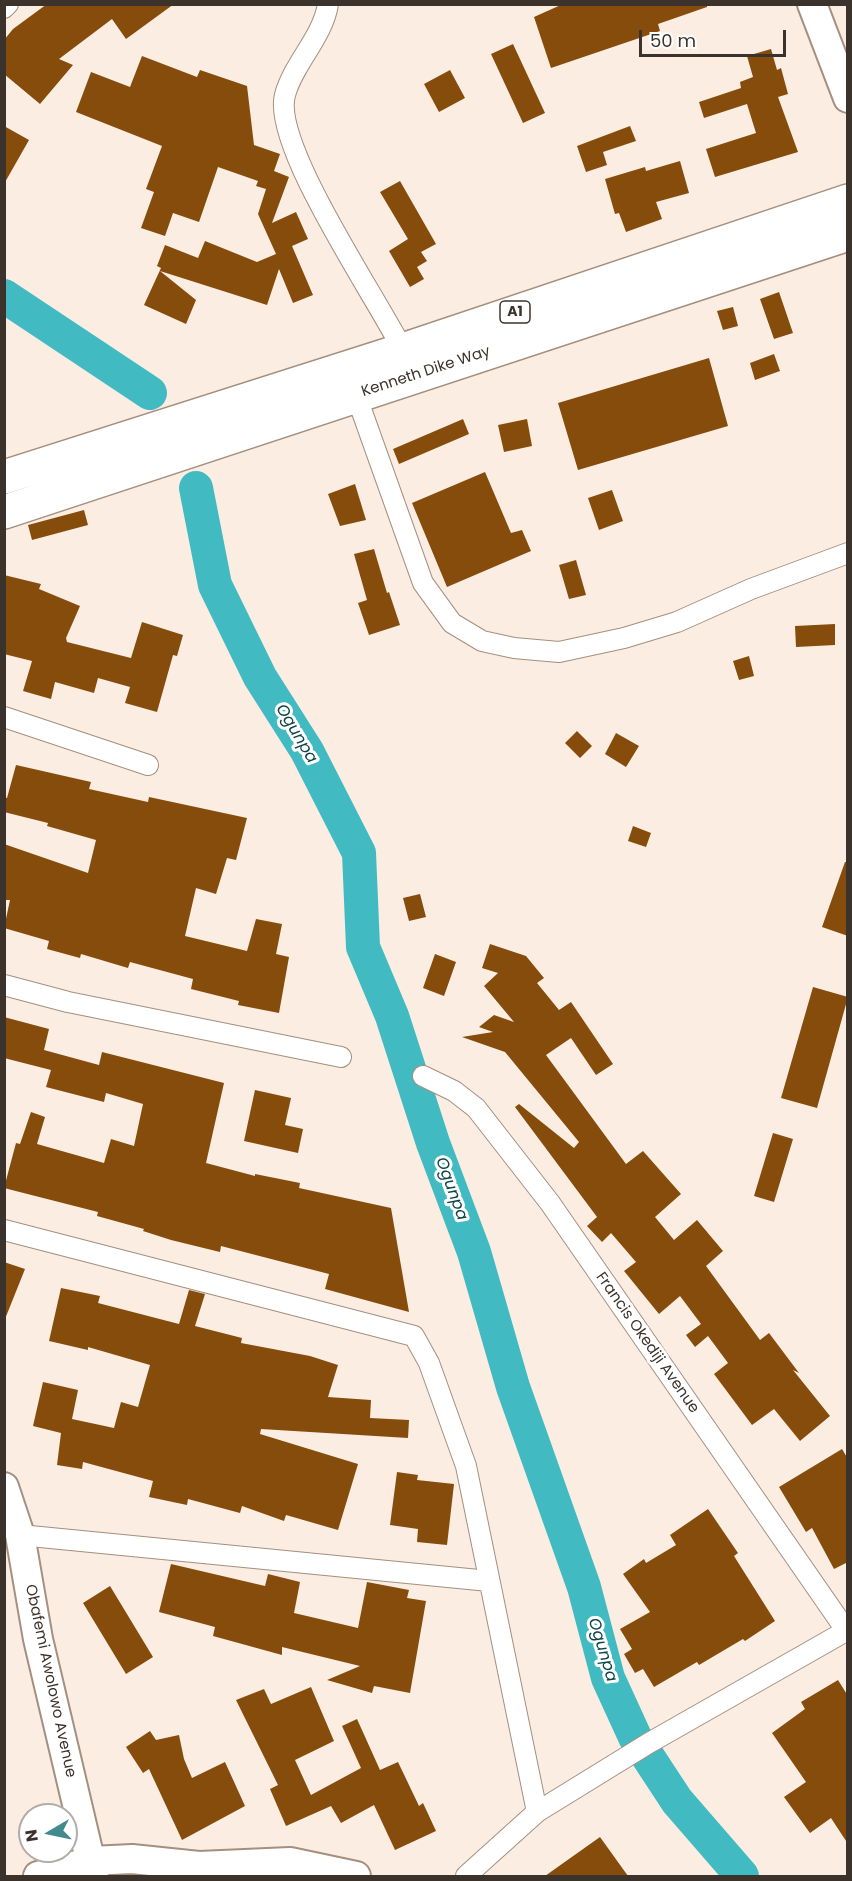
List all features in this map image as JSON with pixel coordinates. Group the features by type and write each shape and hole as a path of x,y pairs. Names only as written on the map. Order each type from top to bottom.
{"highway":[{"name":"Kenneth Dike Way","path":"4,512 88,482 185,436 698,267 848,201"},
{"name":"Kenneth Dike Way","path":"698,267 848,234"},
{"name":"Kenneth Dike Way","path":"4,477 80,451 185,436 356,395 409,363"}],"main road":[{"path":"812,4 848,98"},
{"name":"Obafemi Awolowo Avenue","path":"4,1487 20,1535 38,1639 92,1869"},
{"path":"38,1876 92,1869 132,1859 199,1866 290,1862 356,1876"},
{"path":"167,1876 199,1866"}],"street":[{"path":"328,4 285,95 284,116 293,149 360,278 409,363"},
{"path":"356,395 423,582 452,623 482,641 514,648 559,652 624,638 677,622 751,589 848,553"},
{"path":"4,717 148,765"},
{"path":"4,985 68,1002 340,1057"},
{"name":"Francis Okediji Avenue","path":"423,1076 454,1091 476,1108 550,1203 847,1632"},
{"path":"4,1230 414,1336 429,1363 466,1466 537,1812"},
{"path":"20,1535 489,1581"},
{"path":"465,1876 537,1812 603,1774 649,1743 847,1632"}],"building":[{"path":"47,4 174,4 126,39 112,19 59,59 73,65 40,104 4,74 4,40 13,29"},
{"path":"563,4 707,4 707,7 658,24 660,31 551,68 534,17"},
{"path":"513,44 545,113 523,123 491,54"},
{"path":"771,49 777,70 781,68 788,94 778,97 798,152 715,177 706,149 756,133 747,104 704,118 699,102 741,88 740,82 753,77 747,56"},
{"path":"142,56 197,77 200,70 247,86 254,145 280,154 274,171 289,177 272,223 296,212 308,239 292,246 313,295 293,303 279,269 267,305 160,271 196,300 186,324 144,305 161,268 157,266 165,245 198,258 205,241 257,262 276,254 258,214 266,189 256,186 258,181 218,167 199,222 173,213 165,236 141,228 154,192 146,189 162,146 76,112 91,72 130,87"},
{"path":"450,70 465,98 439,112 424,84"},
{"path":"4,126 29,140 4,184"},
{"path":"630,126 636,141 603,152 607,165 586,172 577,146"},
{"path":"680,161 689,193 656,202 662,219 626,232 619,213 615,214 605,179 645,167 646,171"},
{"path":"400,181 436,244 421,252 427,261 417,267 424,279 410,287 389,251 408,239 380,192"},
{"path":"779,292 793,333 774,339 760,299"},
{"path":"733,307 738,326 723,330 717,311"},
{"path":"774,354 780,371 755,380 750,363"},
{"path":"709,358 728,426 578,470 558,403"},
{"path":"463,419 469,434 399,464 393,449"},
{"path":"527,419 532,446 504,452 498,425"},
{"path":"485,472 511,533 522,530 531,551 447,587 412,503"},
{"path":"355,484 366,520 340,526 328,494"},
{"path":"612,490 623,521 599,530 588,498"},
{"path":"84,510 88,525 32,540 28,525"},
{"path":"374,549 387,593 389,592 400,625 369,635 358,603 367,600 354,554"},
{"path":"576,560 586,595 569,599 559,565"},
{"path":"4,575 41,584 39,589 80,606 66,638 67,642 131,658 142,622 183,635 177,656 173,655 157,712 125,703 130,687 98,678 94,693 55,682 51,699 23,691 32,661 4,654"},
{"path":"835,624 835,645 796,647 795,626"},
{"path":"749,656 754,676 739,680 733,661"},
{"path":"577,731 592,746 580,758 565,743"},
{"path":"616,733 639,746 626,767 605,754"},
{"path":"16,765 91,782 89,789 148,802 149,797 247,818 236,860 227,858 216,894 196,888 185,936 247,951 256,919 282,924 276,954 289,957 279,1013 238,1005 239,1001 191,989 193,979 130,962 128,968 81,954 80,958 47,949 49,941 4,928 10,900 4,900 4,844 88,873 96,840 47,826 48,823 4,812 4,797 7,798"},
{"path":"633,826 651,833 646,847 628,841"},
{"path":"845,862 848,862 848,936 822,927"},
{"path":"420,894 426,917 409,921 403,898"},
{"path":"490,944 526,956 544,978 537,983 559,1010 571,1002 613,1064 596,1075 571,1038 546,1055 626,1164 643,1151 681,1194 655,1217 674,1240 697,1220 723,1251 706,1266 760,1340 769,1333 799,1373 793,1370 830,1416 800,1441 774,1409 752,1425 714,1374 728,1363 708,1336 695,1347 686,1335 701,1324 680,1296 659,1314 624,1271 636,1262 611,1233 602,1242 587,1226 597,1217 515,1107 519,1104 574,1148 579,1142 505,1052 462,1037 493,1032 479,1027 494,1015 514,1022 484,986 498,973 482,968"},
{"path":"435,954 456,962 444,996 423,988"},
{"path":"813,987 848,997 817,1108 781,1098"},
{"path":"4,1017 49,1029 44,1050 99,1065 102,1052 224,1083 206,1163 255,1176 255,1174 300,1183 299,1188 391,1208 409,1312 325,1289 329,1274 221,1246 220,1252 171,1240 143,1231 144,1229 97,1216 98,1212 4,1188 16,1143 20,1144 31,1112 45,1117 37,1144 104,1163 111,1139 134,1146 143,1104 106,1093 104,1102 46,1087 51,1070 4,1058"},
{"path":"255,1090 291,1098 285,1125 303,1129 298,1153 244,1141"},
{"path":"773,1133 793,1139 774,1202 754,1196"},
{"path":"4,1262 25,1269 5,1319 4,1319"},
{"path":"61,1288 100,1296 98,1303 179,1324 189,1290 205,1294 195,1326 242,1338 241,1343 310,1356 338,1365 328,1397 371,1400 370,1418 409,1420 408,1438 261,1429 260,1434 358,1464 338,1530 286,1515 284,1521 242,1506 240,1513 188,1499 187,1505 149,1497 153,1481 83,1462 82,1469 57,1465 61,1433 33,1426 43,1382 78,1390 72,1419 114,1428 121,1402 138,1407 150,1365 88,1347 88,1350 49,1341"},
{"path":"842,1449 848,1459 848,1562 834,1569 812,1528 806,1532 779,1487"},
{"path":"397,1472 418,1475 417,1480 454,1484 447,1545 417,1542 418,1529 390,1525"},
{"path":"708,1509 738,1553 734,1556 775,1621 745,1641 743,1639 699,1665 697,1662 654,1687 643,1669 635,1673 624,1654 632,1649 620,1629 650,1612 623,1574 644,1559 646,1563 676,1545 670,1535"},
{"path":"171,1564 265,1586 268,1574 300,1582 294,1613 358,1628 367,1582 409,1590 407,1598 426,1601 410,1693 374,1686 372,1693 327,1680 360,1666 282,1647 282,1655 213,1636 215,1627 159,1612"},
{"path":"110,1586 153,1657 126,1674 83,1603"},
{"path":"838,1680 848,1696 848,1844 831,1818 810,1833 784,1797 806,1782 772,1733 805,1709 801,1702"},
{"path":"311,1687 334,1741 295,1760 311,1795 361,1768 342,1726 357,1719 380,1770 398,1762 419,1806 423,1803 436,1831 395,1850 374,1805 341,1823 331,1806 286,1826 270,1789 278,1785 236,1700 264,1689 271,1704"},
{"path":"150,1731 156,1740 179,1735 184,1759 192,1778 225,1762 245,1806 182,1840 149,1769 143,1773 126,1747"},
{"path":"600,1837 628,1876 545,1876"}],"waterway":[{"name":"Ogunpa","path":"4,296 150,393"},
{"name":"Ogunpa","path":"196,488 215,585 260,677 307,751 359,853 363,947 392,1016 433,1143 474,1252 513,1387 584,1587 608,1678 635,1737 677,1801 742,1876"}]}
